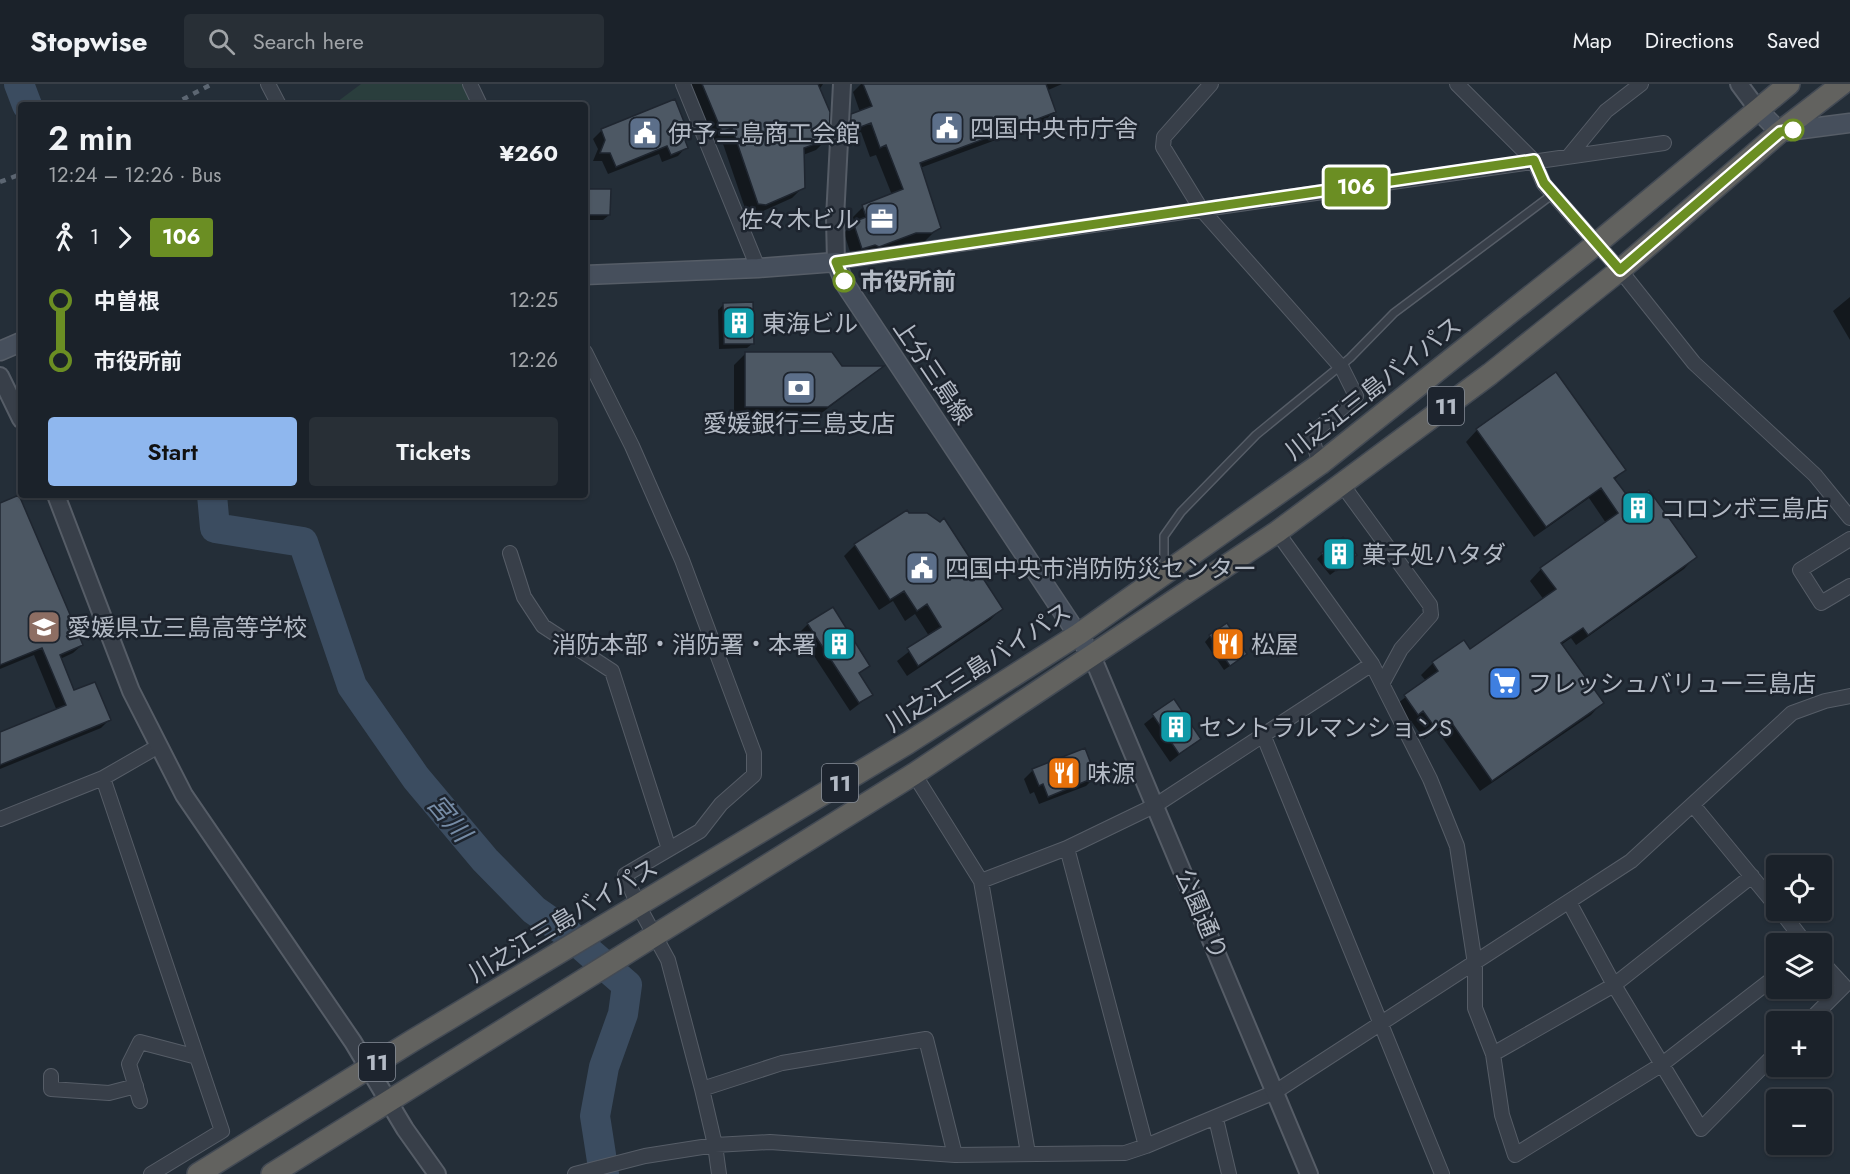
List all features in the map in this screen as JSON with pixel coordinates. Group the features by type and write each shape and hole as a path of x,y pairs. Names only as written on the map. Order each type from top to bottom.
{"highway":[{"name":"川之江三島バイパス","path":"198,1174 369,1067 908,743 1078,634 1320,464 1596,245 1790,84"},
{"name":"11","path":"272,1174 914,774 1277,532 1490,374 1620,270 1780,132 1842,84"}],"main road":[{"path":"1759,111 1780,132 1850,123"},
{"path":"588,275 758,268 836,262"},
{"name":"上分三島線","path":"836,262 845,284 1092,656"},
{"path":"0,351 18,343"}],"street":[{"path":"268,84 277,102"},
{"path":"470,84 479,102"},
{"path":"683,84 758,268"},
{"path":"842,84 835,218 836,262 1664,143"},
{"path":"1211,84 1164,137 1162,147 1201,209 1340,366 1356,396 1311,435 1320,464"},
{"path":"1457,84 1534,160 1544,183 1552,194 1620,270 1694,363 1815,475 1850,518"},
{"path":"1569,156 1606,111 1641,84"},
{"path":"1739,84 1759,111"},
{"path":"588,358 632,446 682,560 754,753 754,775 722,804 700,831 626,875 638,905 668,960 702,1089 719,1174"},
{"path":"0,376 18,412"},
{"path":"1341,483 1430,605 1431,615 1401,649 1382,684"},
{"path":"57,498 131,691 157,747 184,795 369,1067 388,1101 437,1174"},
{"path":"1277,532 1372,664 1430,779 1457,846 1475,964 1475,1008 1493,1054 1502,1115 1515,1155 1661,1065 1766,984"},
{"path":"1850,539 1800,570 1821,603 1850,586"},
{"path":"510,553 524,597 543,626 612,671 669,849"},
{"name":"公園通り","path":"1092,656 1309,1174"},
{"path":"981,881 1067,848 1156,805 1372,664"},
{"path":"575,1174 615,1163 715,1145 770,1142 955,1155 1125,1153 1146,1146 1216,1119 1275,1092 1631,861 1792,713 1825,701 1850,696"},
{"path":"1264,736 1442,1174"},
{"path":"0,819 103,778 157,747"},
{"path":"914,774 981,881 1028,1153"},
{"path":"103,778 222,1131 151,1174"},
{"path":"1693,806 1766,894"},
{"path":"1067,848 1146,1146"},
{"path":"1493,1054 1614,985 1752,876"},
{"path":"1569,902 1614,985 1701,1129 1766,1063"},
{"path":"1788,921 1798,933"},
{"path":"1832,972 1844,986 1832,998"},
{"path":"1819,1011 1831,999"},
{"path":"702,1089 782,1063 926,1039 955,1155"},
{"path":"140,1101 129,1064 140,1042 197,1057"},
{"path":"51,1076 51,1089 108,1093 136,1086"},
{"path":"1216,1119 1229,1174"}],"lane":[{"path":"1164,574 1164,536 1181,512 1256,435 1340,366 1394,313 1552,194"}],"green space":[{"path":"361,84 463,84 472,102 337,102"}],"building":[{"path":"702,84 818,84 830,112 829,139 804,148 805,188 766,205 758,204 732,128 722,132"},
{"name":"四国中央市庁舎","path":"863,84 1046,84 1056,112 920,163 941,228 932,233 916,233 879,247 875,245 862,249 853,222 866,217 862,205 903,189 886,145 880,148 871,123 850,131 851,114 872,106"},
{"name":"伊予三島商工会館","path":"675,99 690,137 685,140 688,148 671,155 667,146 616,167 610,153 600,153 605,140 601,129"},
{"path":"588,189 611,189 610,215 588,215"},
{"name":"東海ビル","path":"753,302 754,344 724,344 723,303"},
{"name":"愛媛銀行三島支店","path":"745,352 832,352 842,366 884,366 828,407 745,407"},
{"path":"1556,372 1626,470 1614,478 1632,502 1649,490 1697,557 1588,635 1583,628 1561,643 1604,703 1492,781 1449,719 1436,729 1423,711 1418,715 1404,695 1438,671 1432,662 1464,640 1470,649 1556,589 1540,568 1618,513 1601,488 1546,527 1476,429"},
{"path":"18,495 20,498 83,645 60,655 74,690 95,682 111,720 0,765 0,732 66,705 42,648 0,665 0,503"},
{"name":"四国中央市消防防災センター","path":"907,510 909,513 927,513 940,522 944,518 1003,609 918,666 907,648 941,627 927,604 917,611 904,591 890,600 854,544"},
{"name":"菓子処ハタダ","path":"1343,537 1357,555 1336,571 1321,553"},
{"name":"消防本部・消防署・本署","path":"833,607 870,666 859,673 873,695 859,703 807,623"},
{"name":"松屋","path":"1227,623 1247,654 1230,666 1209,635"},
{"name":"セントラルマンションS","path":"1174,699 1201,739 1179,754 1152,714"},
{"name":"味源","path":"1085,748 1096,777 1048,797 1043,784 1039,786 1032,769"}],"waterway":[{"name":"宮川","path":"19,84 26,102"},
{"name":"宮川","path":"212,498 215,528 303,542 352,686 416,778 485,860 534,910 567,933 627,985 623,1014 604,1067 595,1116 604,1174"}],"railway":[{"path":"178,102 212,84"},
{"path":"0,182 18,175"}],"bus line":[{"name":"106","path":"844,281 836,262 1534,160 1544,183 1620,270 1780,132 1793,130"}],"place":[{"name":"四国中央市庁舎","path":"947,128"},
{"name":"伊予三島商工会館","path":"645,133"},
{"name":"佐々木ビル","path":"882,219"},
{"name":"市役所前","path":"844,281"},
{"name":"東海ビル","path":"739,323"},
{"name":"愛媛銀行三島支店","path":"799,388"},
{"name":"コロンボ三島店","path":"1638,508"},
{"name":"菓子処ハタダ","path":"1339,554"},
{"name":"四国中央市消防防災センター","path":"922,568"},
{"name":"愛媛県立三島高等学校","path":"44,627"},
{"name":"消防本部・消防署・本署","path":"839,644"},
{"name":"松屋","path":"1228,644"},
{"name":"フレッシュバリュー三島店","path":"1505,683"},
{"name":"セントラルマンションS","path":"1176,727"},
{"name":"味源","path":"1064,773"}]}
